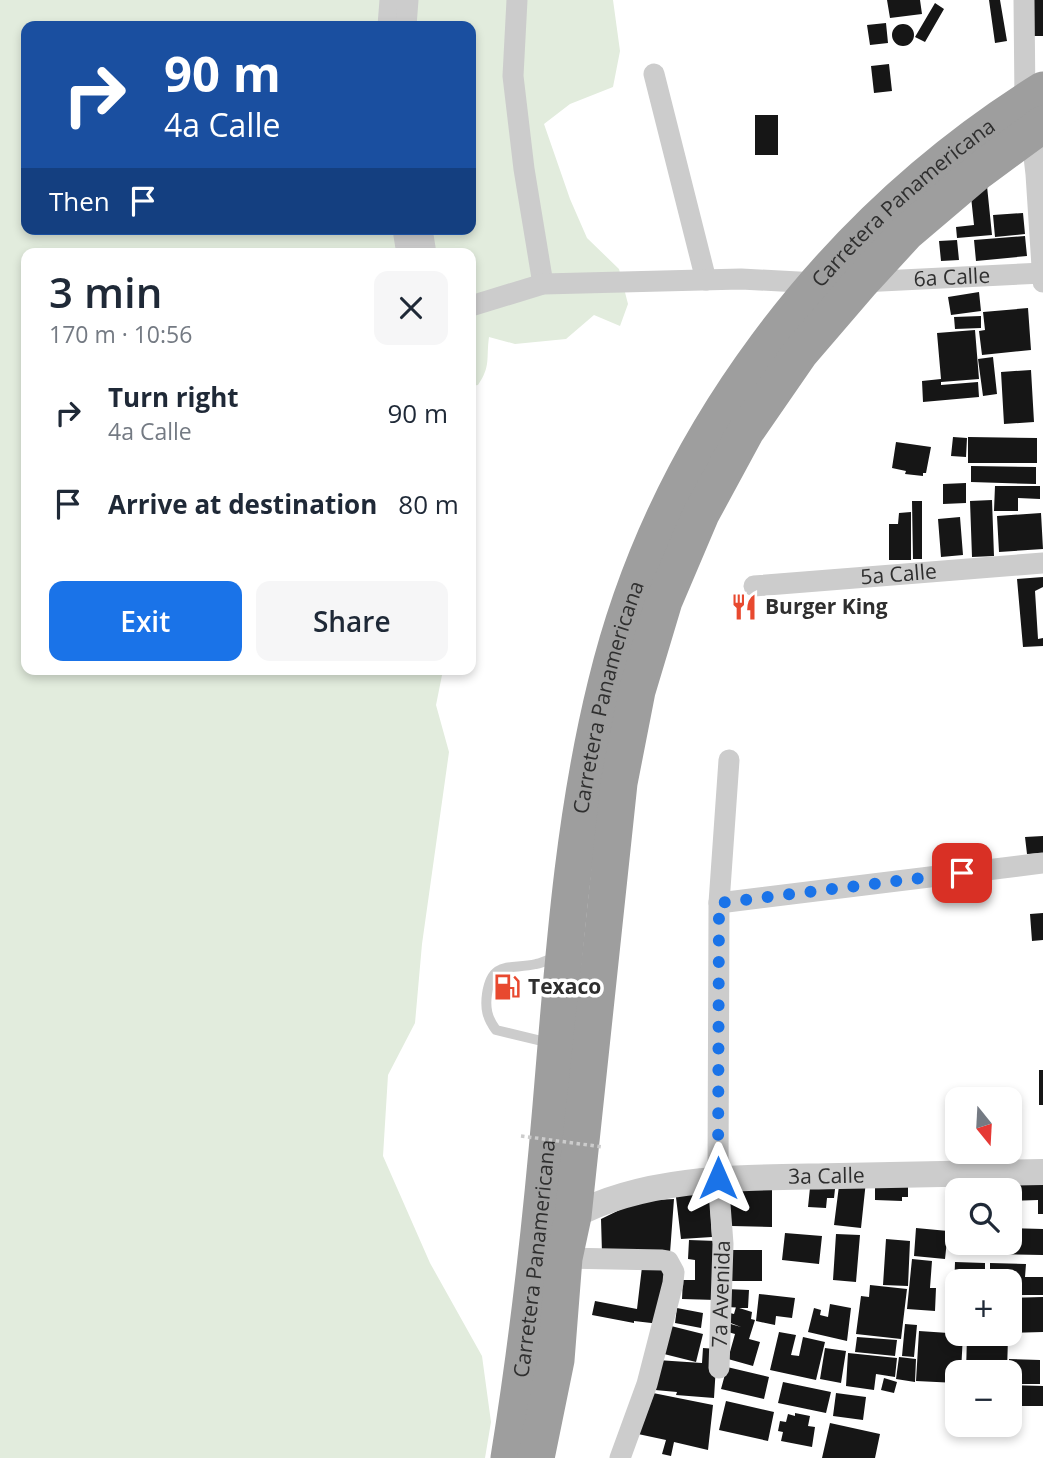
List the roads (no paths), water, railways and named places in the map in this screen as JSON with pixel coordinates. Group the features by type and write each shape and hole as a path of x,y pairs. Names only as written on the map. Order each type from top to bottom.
{"highway":[{"name":"Carretera Panamericana","path":"536,1458 556,1360 564,1258 573,1216 619,783 637,691 660,614 701,514 746,431 800,353 906,233 1036,112"},
{"name":"Carretera Panamericana","path":"509,1458 525,1359 536,1262 562,953 592,750 606,683 635,590 672,500 719,415 774,334 817,283 895,203 958,149 1036,112"}],"street":[{"path":"388,21 390,0"},
{"path":"406,21 408,0"},
{"path":"517,0 513,76 524,169 543,284"},
{"path":"1024,0 1036,112 1043,282"},
{"path":"654,74 706,280"},
{"name":"6a Calle","path":"861,282 1043,273"},
{"path":"476,304 543,284 741,279 817,283"},
{"name":"5a Calle","path":"754,586 1043,564"},
{"name":"7a Avenida","path":"719,1368 723,1244 718,1178 719,903 729,760"},
{"path":"719,903 1043,863"},
{"name":"3a Calle","path":"573,1216 598,1203 624,1195 718,1178 1043,1172"},
{"path":"564,1258 662,1260 668,1261 674,1272 647,1384 620,1458"}],"lane":[{"path":"556,1044 496,1030 488,1020 485,1003 489,979 500,968 537,964 562,953"}],"place":[{"name":"Burger King","path":"744,607"},
{"name":"Texaco","path":"507,987"}]}
